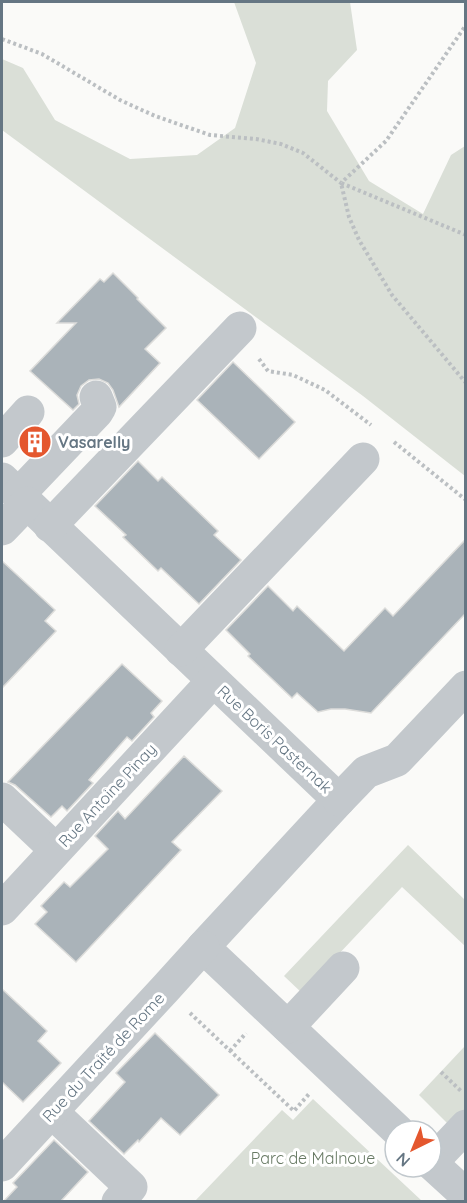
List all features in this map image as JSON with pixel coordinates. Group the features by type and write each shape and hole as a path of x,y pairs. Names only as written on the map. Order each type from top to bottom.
{"street":[{"path":"50,526 236,331"},
{"path":"2,529 15,492 97,412 100,407 96,397"},
{"path":"2,441 28,412"},
{"path":"181,650 363,459"},
{"name":"Rue Boris Pasternak","path":"15,492 339,800 203,947"},
{"name":"Rue Antoine Pinay","path":"2,909 213,681"},
{"path":"339,800 366,772 397,760 465,687"},
{"path":"2,799 56,850"},
{"path":"203,947 385,1119"},
{"name":"Rue du Traité de Rome","path":"2,1165 203,947"},
{"path":"288,1027 343,968"},
{"path":"52,1112 131,1187 118,1202"},
{"path":"443,1150 465,1126"},
{"path":"443,1174 465,1195"}],"path":[{"path":"341,183 386,141 465,25"},
{"path":"2,39 42,54 120,100 155,116 210,135 256,139 280,144 303,153 341,183 465,235"},
{"path":"341,183 349,217 359,240 392,295 465,383"},
{"path":"236,331 268,371 293,375 325,390 376,428"},
{"path":"394,441 465,500"},
{"path":"165,989 294,1111 311,1092"},
{"path":"441,1072 465,1096"}],"green space":[{"path":"234,2 350,2 357,50 328,81 327,111 369,181 423,214 451,155 465,146 465,476 363,396 2,130 2,59 23,68 55,120 130,159 197,155 235,128 256,63"},
{"path":"408,845 465,900 465,946 402,887 302,993 284,976"},
{"path":"465,1046 465,1110 450,1126 419,1095"},
{"name":"Parc de Malnoue","path":"313,1099 383,1165 383,1179 398,1179 422,1201 195,1201 282,1110 293,1120"}],"building":[{"path":"113,273 166,328 145,349 160,363 119,407 108,383 99,379 89,380 81,386 77,395 79,404 73,410 30,371 76,323 57,323 100,279 104,282"},
{"path":"233,362 295,422 259,459 197,400"},
{"path":"138,461 158,481 162,477 218,531 214,535 241,560 199,604 161,568 158,571 123,537 126,535 95,506"},
{"path":"465,540 465,614 371,713 345,709 318,712 297,693 292,698 248,656 250,654 226,630 268,586 293,611 297,606 344,651 385,608 393,616"},
{"path":"2,561 55,610 45,621 56,631 2,688"},
{"path":"122,664 162,701 151,713 154,717 132,741 127,737 89,780 93,783 67,811 62,806 51,817 15,785 8,782"},
{"path":"184,756 222,791 172,842 181,850 76,962 35,924 47,912 41,906 64,882 70,887 108,849 95,836 118,811 125,819"},
{"path":"2,989 47,1031 38,1041 61,1063 23,1102 2,1082"},
{"path":"155,1033 219,1095 180,1135 161,1118 139,1142 138,1140 124,1154 89,1121 125,1082 116,1073"},
{"path":"54,1140 88,1172 60,1202 3,1202 17,1187 13,1183"}],"place":[{"name":"Vasarelly","path":"35,442"}]}
